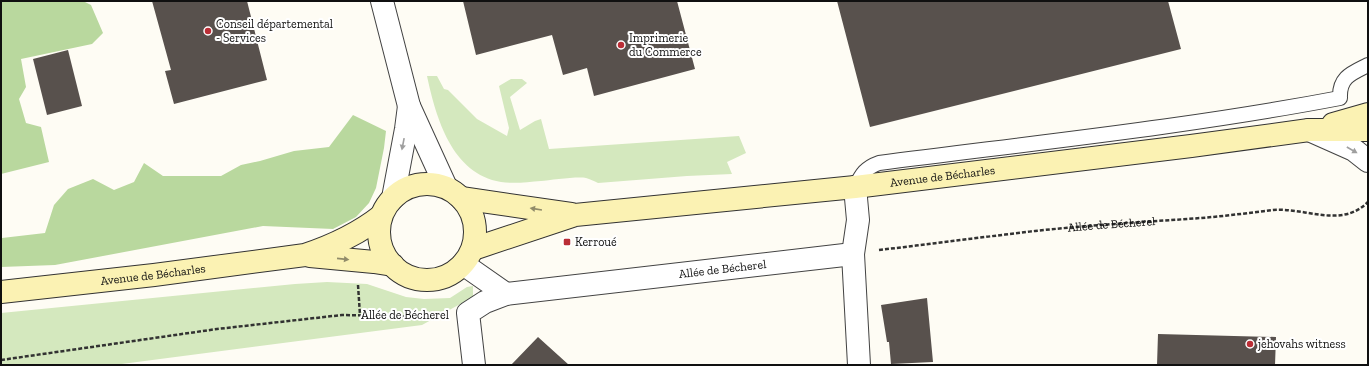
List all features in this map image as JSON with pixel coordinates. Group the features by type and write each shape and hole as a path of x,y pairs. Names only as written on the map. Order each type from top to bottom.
{"main road":[{"name":"Avenue de Bécharles","path":"468,256 575,215 855,186 1191,146 1309,130 1368,114"},
{"name":"Avenue de Bécharles","path":"1309,130 1368,130"},
{"path":"418,184 432,184 454,192 470,208 474,221 476,234 468,256 453,272 441,278 428,280 415,278 403,273 393,265 385,255 380,242 379,229 381,216 393,198 404,190 418,184"},
{"name":"Avenue de Bécharles","path":"454,192 575,215"},
{"name":"Avenue de Bécharles","path":"1,292 139,277 305,255 347,238 381,216"},
{"name":"Avenue de Bécharles","path":"305,255 393,265"}],"street":[{"path":"382,1 409,106 454,192"},
{"path":"393,198 409,106"},
{"path":"1309,130 1354,150 1368,161"},
{"path":"855,186 858,220 853,254 859,365"},
{"name":"Allée de Bécherel","path":"468,312 485,302 506,294 853,254"},
{"path":"468,256 506,294"},
{"path":"468,312 474,365"}],"lane":[{"path":"855,186 863,172 879,162 1193,123 1290,108 1340,98 1339,90 1346,78 1353,72 1368,66"}],"path":[{"name":"Allée de Bécherel","path":"853,254 1034,231 1202,218 1278,210 1303,212 1331,217 1353,212 1362,208 1368,202"},
{"name":"Allée de Bécherel","path":"1,360 210,330 342,315 429,317 468,312"}],"green space":[{"path":"1,1 83,1 91,5 103,33 92,44 21,59 26,87 19,99 26,123 41,127 49,162 1,174"},
{"path":"427,76 437,76 444,89 448,90 477,119 507,136 509,128 499,86 511,79 522,79 527,83 510,97 520,130 541,119 549,149 739,136 746,153 727,162 732,174 598,183 582,178 521,183 501,182 484,177 470,168 458,156 441,126"},
{"path":"353,115 386,131 384,148 376,188 369,203 356,217 333,229 263,226 55,265 1,267 1,236 2,238 45,233 54,205 68,189 93,179 114,190 134,182 144,163 163,176 221,176 241,165 294,151 329,147"},
{"path":"327,282 367,284 406,297 424,299 450,298 467,287 473,286 473,297 422,325 114,365 1,365 1,313"}],"building":[{"name":"Conseil départemental - Services","path":"152,1 247,1 267,80 174,104 165,71 171,70"},
{"name":"Imprimerie du Commerce","path":"463,1 677,1 695,69 594,96 587,68 563,75 552,35 476,55"},
{"path":"837,1 1168,1 1181,49 870,127"},
{"path":"68,50 82,106 47,115 33,59"},
{"path":"927,298 933,362 891,364 889,342 887,342 881,305"},
{"path":"1158,334 1276,337 1275,365 1157,365"},
{"path":"538,337 569,365 511,365"}],"place":[{"name":"Conseil départemental - Services","path":"208,31"},
{"name":"Imprimerie du Commerce","path":"621,45"},
{"name":"Kerroué","path":"567,242"},
{"name":"jehovahs witness","path":"1250,344"}]}
